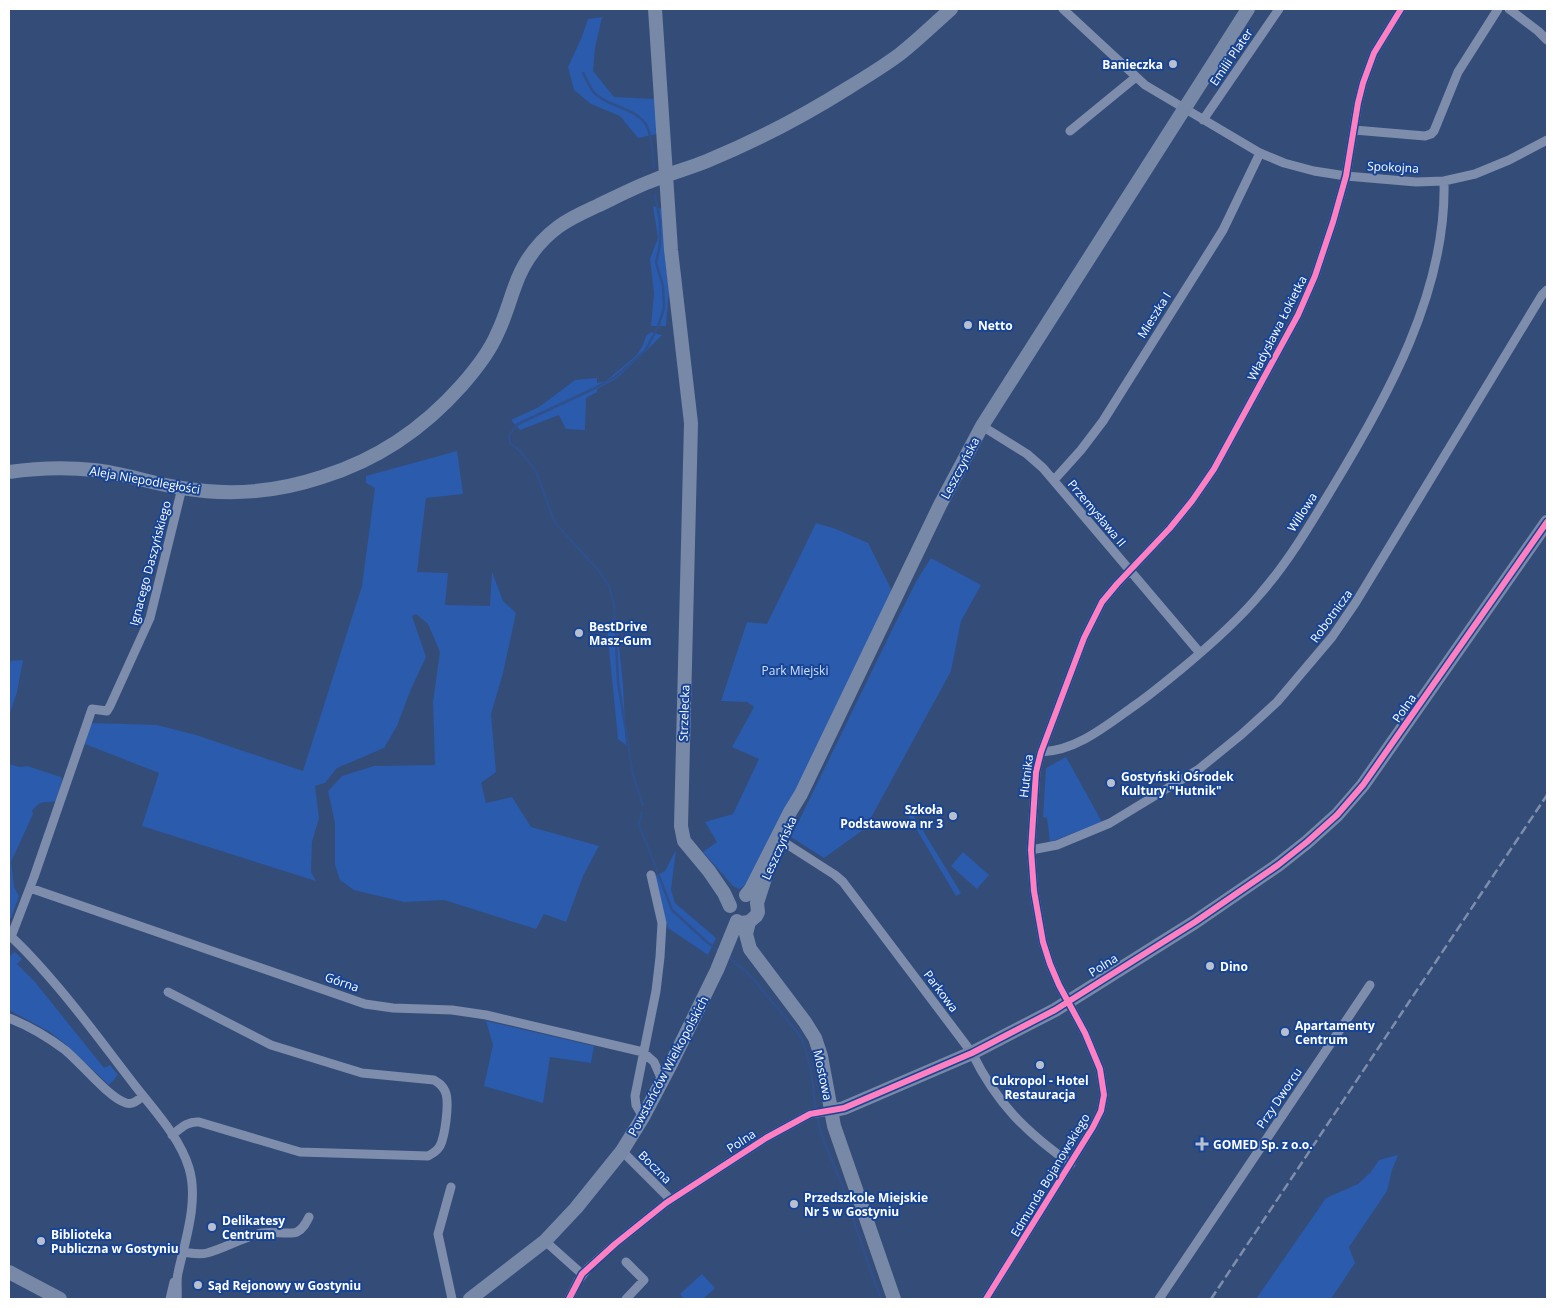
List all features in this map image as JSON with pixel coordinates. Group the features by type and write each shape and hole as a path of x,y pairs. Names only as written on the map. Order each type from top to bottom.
{"street":[{"name":"Strzelecka","path":"656,9 671,250 691,423 681,826 684,841 709,871 728,890 743,900"},
{"name":"Aleja Niepodległości","path":"9,472 59,468 94,470 122,474 182,488 235,492 266,490 313,480 334,474 362,462 399,440 436,412 478,365 496,338 522,270 533,252 558,227 576,216 642,184 706,162 775,131 901,54 951,9"},
{"path":"1064,9 1149,88 1185,108"},
{"name":"Leszczyńska","path":"743,900 764,880 801,794 961,463 982,426 1248,9"},
{"name":"Emilii Plater","path":"1203,120 1279,9"},
{"name":"Władysława Łokietka","path":"1129,571 1170,528 1214,469 1298,315 1315,276 1333,222 1346,176 1358,103 1368,68 1374,53 1401,9"},
{"path":"1354,130 1426,136 1431,134 1438,122 1458,72 1498,9"},
{"path":"1509,9 1547,40"},
{"path":"1070,131 1136,77"},
{"name":"Spokojna","path":"1185,108 1260,153 1314,171 1346,176 1416,182 1444,181 1475,174 1509,160 1547,140"},
{"name":"Mieszka I","path":"1054,480 1103,421 1222,230 1260,153"},
{"name":"Willowa","path":"1040,752 1065,749 1094,734 1144,699 1200,653 1241,615 1275,575 1314,517 1361,439 1393,377 1417,323 1429,290 1443,226 1444,181"},
{"name":"Robotnicza","path":"1031,850 1057,845 1110,823 1150,800 1199,769 1277,702 1332,637 1356,602 1542,295 1547,290"},
{"name":"Przemysława II","path":"982,426 1027,454 1054,480 1200,653"},
{"name":"Ignacego Daszyńskiego","path":"30,888 92,709 107,711 142,638 156,598 182,488"},
{"name":"Polna","path":"569,1299 582,1274 615,1244 671,1200 766,1138 810,1114 844,1108 972,1053 1068,1001 1195,922 1308,842 1337,815 1364,785 1547,522"},
{"name":"Hutnika","path":"1068,1001 1053,971 1043,942 1034,891 1031,850 1036,772 1040,752 1084,638 1107,596 1129,571"},
{"name":"Leszczyńska","path":"743,900 751,889 801,794"},
{"name":"Parkowa","path":"782,841 835,875 847,887 972,1053 988,1084 1012,1114 1046,1147 1071,1164"},
{"path":"643,1117 636,1105 635,1096 656,991 662,923 651,875"},
{"path":"30,888 10,936 60,990 144,1096 181,1148 189,1168 192,1183 190,1220 178,1275 177,1299"},
{"name":"Górna","path":"30,888 365,1004 393,1008 452,1010 486,1015 644,1052"},
{"path":"743,900 730,913 743,922 750,949"},
{"name":"Powstańców Wielkopolskich","path":"470,1299 545,1241 576,1208 622,1151 643,1117 672,1062 727,947 743,922 753,920 758,912 743,900"},
{"path":"727,947 739,943 750,949"},
{"name":"Mostowa","path":"750,949 815,1038 820,1056 828,1111 894,1299"},
{"name":"Przy Dworcu","path":"1159,1299 1370,986"},
{"path":"168,992 271,1045 362,1073 434,1080 441,1084 445,1090 448,1102 441,1144 434,1153 428,1156 300,1152 192,1121 172,1134"},
{"name":"Edmunda Bojanowskiego","path":"986,1299 1094,1127 1101,1112 1104,1095 1100,1069 1068,1001"},
{"path":"9,1018 46,1037 66,1051 120,1100 128,1104 144,1096"},
{"path":"644,1052 654,1062 662,1080"},
{"path":"654,1062 672,1062"},
{"name":"Boczna","path":"622,1151 671,1200"},
{"path":"451,1187 438,1234 452,1299"},
{"path":"183,1252 206,1253 248,1236 262,1233 294,1233 302,1228 309,1216"},
{"path":"545,1241 582,1274"},
{"path":"626,1262 644,1280 626,1299"},
{"path":"9,1272 60,1299"},
{"path":"170,1299 174,1281 178,1275"}],"green space":[{"path":"602,17 595,48 593,71 614,97 656,99 657,134 638,138 620,116 591,104 574,90 568,67 588,19"},
{"path":"653,206 662,209 664,223 664,251 669,290 666,326 651,326 654,293 650,259 658,238"},
{"path":"651,332 662,335 617,378 597,389 597,392 586,398 585,430 566,429 559,415 520,430 511,420 539,407 575,380 597,378 597,383 606,381 637,355 646,336"},
{"path":"457,451 463,494 426,498 417,572 448,573 445,605 490,606 492,572 503,601 516,613 503,673 491,714 496,772 481,783 486,803 512,797 531,827 599,846 583,876 566,922 544,914 536,929 444,900 404,902 354,890 340,880 335,865 335,823 328,791 342,776 374,766 435,765 433,702 440,652 428,624 416,614 412,616 426,657 397,726 384,748 337,768 325,783 315,786 319,818 312,842 311,872 316,881 142,826 159,773 85,744 91,723 157,725 196,735 303,771 362,586 375,488 366,483 366,476"},
{"name":"Park Miejski","path":"816,523 836,529 868,543 892,591 797,792 747,884 739,889 733,886 703,852 717,842 705,822 733,814 759,759 732,747 754,707 747,702 721,701 747,622 767,624"},
{"path":"931,558 981,585 961,621 951,671 863,830 824,858 791,837 917,580"},
{"path":"617,627 623,684 626,745 618,739 607,628"},
{"path":"23,660 17,692 9,716 9,661"},
{"path":"1066,757 1102,822 1050,842 1047,818 1043,817 1046,768"},
{"path":"9,764 20,767 27,766 61,777 62,781 56,801 41,803 32,811 33,814 11,862 14,887 19,896 11,918 9,918"},
{"path":"912,813 961,893 956,896 908,815"},
{"path":"676,850 671,890 675,903 716,938 708,955 668,928 654,877 665,871"},
{"path":"963,852 989,875 977,889 951,866"},
{"path":"15,952 22,959 17,964 35,982 104,1068 110,1065 118,1075 109,1085 50,1032 9,1010 9,956"},
{"path":"486,1021 594,1046 591,1063 550,1057 543,1103 484,1086 493,1045"},
{"path":"1398,1155 1387,1191 1349,1247 1355,1263 1331,1299 1256,1299 1326,1198 1358,1184 1370,1173 1379,1160"},
{"path":"702,1274 715,1288 703,1299 684,1299 680,1294"}],"waterway":[{"path":"583,73 597,96 633,113 645,123 651,138 654,168"},
{"path":"643,806 633,775 618,682 614,604 609,586 599,571 555,523 535,469 520,451 510,443 509,435 518,424 615,377 645,351 658,327 664,308 663,286 656,263 660,244 660,222 655,196"},
{"path":"642,813 639,825 657,870"},
{"path":"659,876 672,910 708,943 721,952"},
{"path":"727,956 750,975 798,1033 809,1061 816,1110"},
{"path":"817,1115 823,1140 840,1180 881,1299"}],"railway":[{"path":"1211,1299 1547,795"}],"cycle path":[{"path":"986,1299 1093,1127 1101,1111 1104,1095 1100,1069 1085,1033 1059,985 1043,942 1034,891 1031,850 1036,772 1041,752 1084,638 1102,602 1170,528 1214,469 1298,315 1315,276 1346,176 1363,83 1374,53 1401,9"},
{"path":"569,1299 582,1274 615,1244 666,1203 766,1138 810,1114 844,1108 972,1053 1055,1010 1195,922 1278,865 1307,842 1337,815 1363,785 1547,522"}],"place":[{"name":"Banieczka","path":"1173,64"},
{"name":"Netto","path":"968,325"},
{"name":"BestDrive Masz-Gum","path":"579,633"},
{"name":"Gostyński Ośrodek Kultury \"Hutnik\"","path":"1111,783"},
{"name":"Szkoła Podstawowa nr 3","path":"953,816"},
{"name":"Dino","path":"1210,966"},
{"name":"Apartamenty Centrum","path":"1285,1032"},
{"name":"Cukropol - Hotel Restauracja","path":"1040,1065"},
{"name":"GOMED Sp. z o.o.","path":"1202,1144"},
{"name":"Przedszkole Miejskie Nr 5 w Gostyniu","path":"794,1204"},
{"name":"Delikatesy Centrum","path":"212,1227"},
{"name":"Biblioteka Publiczna w Gostyniu","path":"41,1241"},
{"name":"Sąd Rejonowy w Gostyniu","path":"198,1285"}]}
